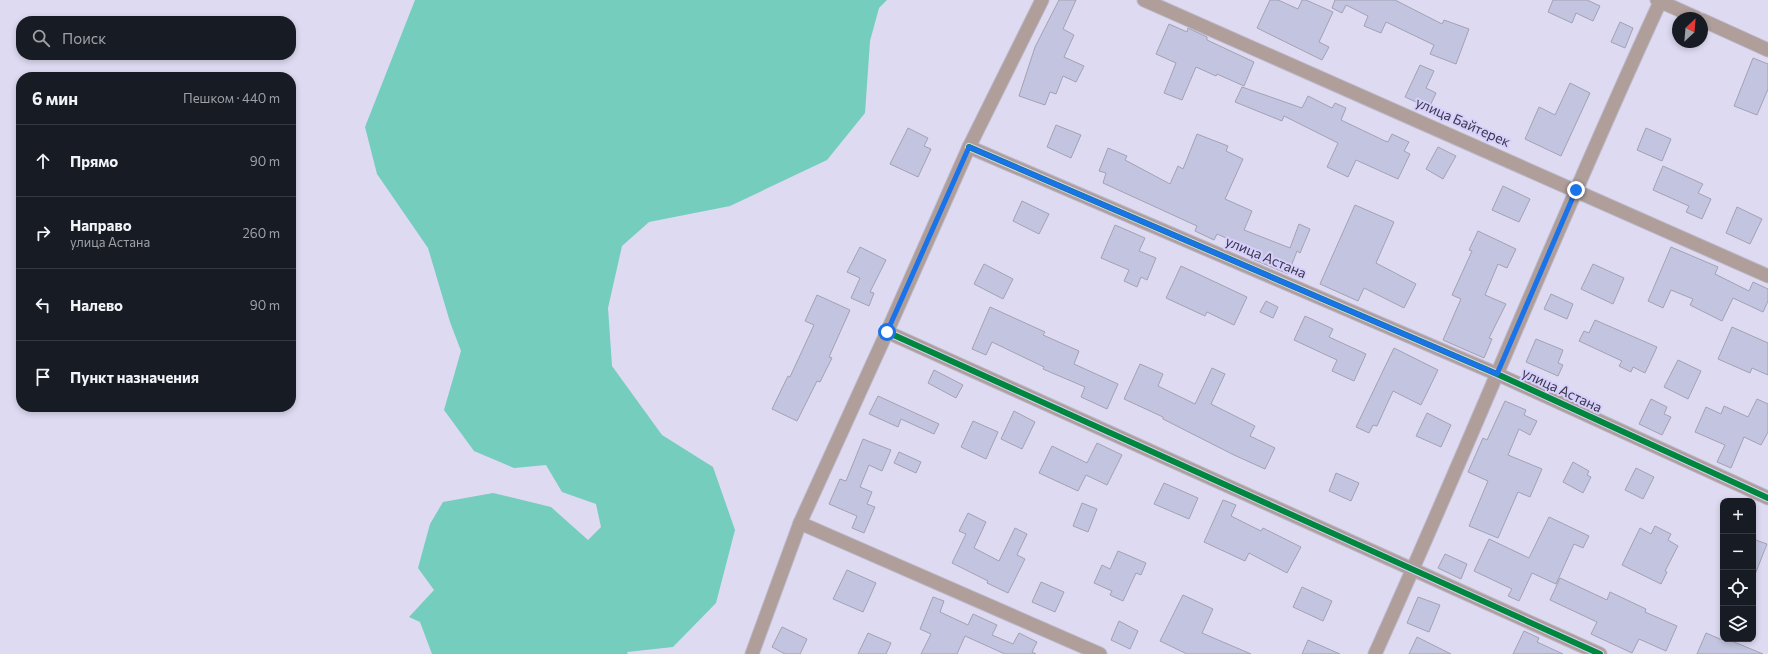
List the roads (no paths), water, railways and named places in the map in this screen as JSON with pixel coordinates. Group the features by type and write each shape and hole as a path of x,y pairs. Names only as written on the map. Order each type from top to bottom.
{"street":[{"path":"752,654 800,523 969,147 1042,0"},
{"name":"улица Байтерек","path":"1144,0 1768,276"},
{"path":"1375,654 1413,570 1659,0 1684,12"},
{"path":"1708,23 1768,50"},
{"name":"улица Астана","path":"969,147 1497,374 1768,498"},
{"path":"887,332 1600,654"},
{"path":"800,523 1100,654"}]}
